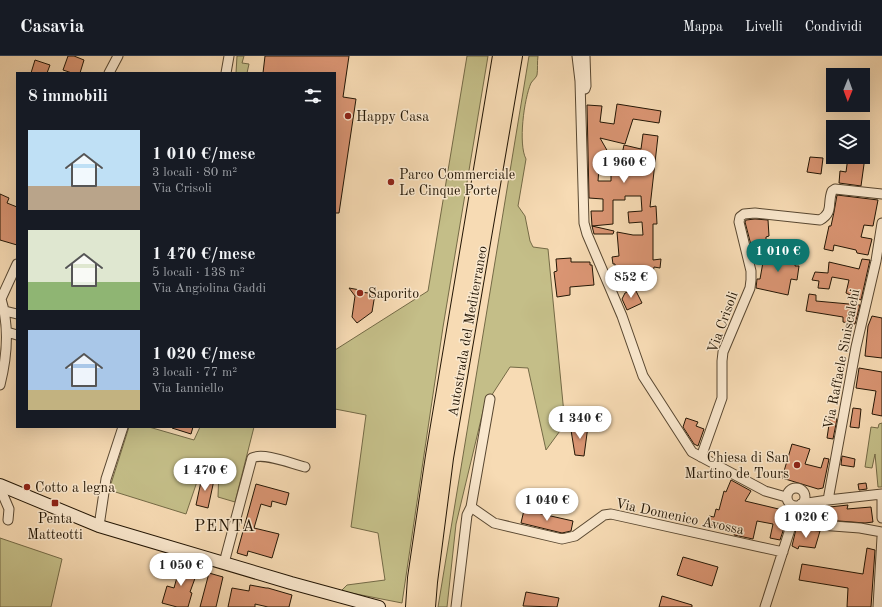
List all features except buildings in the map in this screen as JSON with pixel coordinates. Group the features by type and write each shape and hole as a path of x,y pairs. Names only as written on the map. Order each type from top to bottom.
{"highway":[{"path":"480,181 482,142 496,56"},
{"name":"Autostrada del Mediterraneo","path":"414,607 416,578 434,456 501,56"},
{"name":"Autostrada del Mediterraneo","path":"426,607 446,458 514,56"},
{"path":"429,582 432,607"}],"street":[{"path":"110,72 118,56"},
{"path":"577,56 580,81 584,223 587,234 622,316 643,376 692,452 765,491 786,497"},
{"path":"580,97 586,86 585,56"},
{"path":"223,72 229,57"},
{"path":"226,72 229,57"},
{"name":"Via Crisoli","path":"701,457 722,398 723,352 750,288 751,271 740,217 744,214 755,213 820,220 829,212 832,190 835,189 882,194"},
{"name":"Via Raffaele Siniscalchi","path":"828,500 856,347 876,261 882,223"},
{"path":"0,385 5,363 7,332 5,311 1,299 16,266"},
{"path":"5,311 16,314"},
{"path":"7,332 16,335"},
{"path":"456,607 467,515 471,507 490,399"},
{"path":"99,526 106,479 123,428"},
{"path":"224,563 252,458 256,456 266,457 304,467"},
{"path":"8,520 9,509 3,495 2,486 99,526 291,583 379,607"},
{"path":"828,500 804,494 800,489 794,488 789,491 786,497 789,504 798,505 882,494 882,518"},
{"path":"765,607 798,505 804,500 804,494"},
{"name":"Via Domenico Avossa","path":"471,507 494,523 562,540 575,536 604,515 611,514 783,552"},
{"path":"792,523 860,528 882,532"},
{"path":"878,607 882,537"}],"shaded area":[{"path":"237,56 244,56 242,63 249,64 247,72 236,72"},
{"path":"467,56 488,56 443,327 402,603 341,591 347,585 385,580 378,533 351,527 366,415 336,409 336,349 428,291"},
{"path":"529,56 538,56 537,75 528,90 524,110 522,143 526,159 518,206 525,216 530,241 533,247 548,249 565,424 546,450 528,368 510,367 484,407 456,524 447,607 438,607"},
{"path":"882,423 882,487 878,487 875,454 872,468 865,467 871,427 878,428 879,424"},
{"path":"129,428 152,428 194,440 200,428 254,428 235,502 218,497 219,468 202,467 186,514 109,490"},
{"path":"0,538 62,559 51,607 0,607"}],"place":[{"name":"Happy Casa","path":"348,116"},
{"name":"Parco Commerciale Le Cinque Porte","path":"391,182"},
{"name":"Saporito","path":"360,293"},
{"name":"Chiesa di San Martino de Tours","path":"797,465"},
{"name":"Cotto a legna","path":"27,487"},
{"name":"Penta Matteotti","path":"55,503"}],"district":[{"name":"PENTA","path":"225,525"}]}
